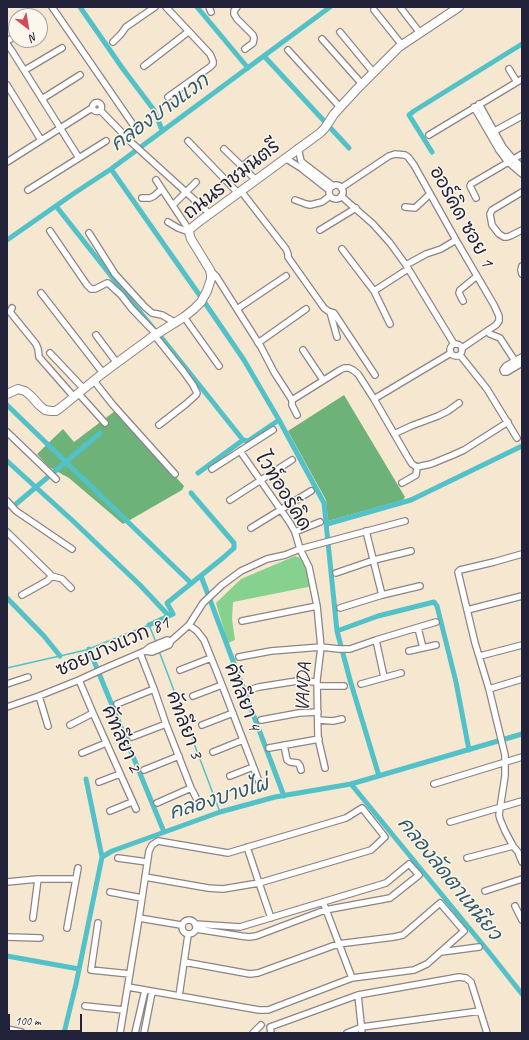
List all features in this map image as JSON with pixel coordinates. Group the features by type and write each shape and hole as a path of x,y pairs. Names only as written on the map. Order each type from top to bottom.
{"street":[{"path":"52,7 134,126"},
{"path":"113,42 126,27 155,7"},
{"path":"166,7 210,54 213,61 213,64 210,67 168,97"},
{"path":"237,7 234,10 234,14 254,38 252,43 245,49"},
{"path":"400,7 420,33"},
{"name":"ถนนราชมนตรี","path":"210,270 191,239 189,231 320,133 340,107 373,72 402,45 459,7"},
{"path":"374,10 402,45"},
{"path":"144,66 188,32"},
{"path":"340,32 373,72"},
{"path":"322,39 362,84"},
{"path":"7,42 79,158"},
{"path":"25,70 62,48"},
{"path":"288,50 340,107"},
{"path":"429,135 519,81 509,69"},
{"path":"42,99 80,75"},
{"path":"7,85 42,140"},
{"path":"7,162 92,108 93,104 97,102 101,106 100,110 132,143 210,214"},
{"path":"477,106 492,133 499,150 522,174"},
{"path":"492,133 522,116"},
{"path":"28,190 106,141"},
{"path":"188,141 240,192 286,249 290,260 312,292 324,308 334,313 375,375"},
{"path":"298,148 299,162"},
{"path":"224,149 256,180"},
{"name":"ออร์คิด ซอย 1","path":"341,188 389,156 400,154 408,157 498,313 499,321 496,325 462,348"},
{"path":"476,198 470,186 471,184 522,154"},
{"path":"285,158 299,162 331,188"},
{"path":"243,166 251,159"},
{"path":"511,161 522,167"},
{"path":"156,180 189,231"},
{"path":"175,203 196,182"},
{"path":"331,188 337,186 341,188 342,196 382,233 407,267 454,344 458,344 462,348 460,355"},
{"path":"330,196 329,194 331,188"},
{"path":"142,198 150,198 162,190"},
{"path":"522,192 492,210 490,220 494,228 507,238 522,230"},
{"path":"405,207 414,208 430,194"},
{"path":"330,196 337,199 342,196"},
{"path":"295,200 310,205 322,202 330,196"},
{"path":"320,230 356,208"},
{"path":"168,222 178,228 189,231"},
{"path":"50,231 87,285 91,289 95,289 108,283 156,335 198,393 159,425"},
{"path":"89,232 115,274 145,307 152,313 162,314 176,323"},
{"path":"374,291 426,254 441,249 456,240"},
{"path":"342,249 374,291 390,324"},
{"path":"522,266 522,274"},
{"path":"7,394 18,390 25,391 45,410 51,411 60,408 102,373 184,317 203,299 211,279 210,270"},
{"path":"210,270 216,276 265,354 272,369 292,400 292,405 297,415"},
{"path":"237,309 286,276"},
{"path":"464,301 459,293 460,290 478,276"},
{"path":"40,294 102,373"},
{"path":"12,308 10,312 36,344 39,357 79,393"},
{"path":"258,343 306,310"},
{"path":"330,312 336,338"},
{"path":"184,317 219,366"},
{"path":"490,334 500,338 518,363 522,357"},
{"path":"96,335 116,363"},
{"path":"451,354 450,347 454,344"},
{"path":"303,350 323,380"},
{"path":"50,353 79,393 105,423"},
{"path":"451,354 456,357 460,355"},
{"path":"374,399 451,354"},
{"path":"460,355 487,389 517,438"},
{"path":"292,400 340,370 349,368 358,374 412,464 417,467 431,464 464,450 508,422"},
{"path":"94,381 113,405 175,474"},
{"path":"394,434 438,416 459,403"},
{"path":"212,469 273,430"},
{"path":"7,432 56,479"},
{"name":"ไวท์ออร์คิด","path":"240,451 290,523 295,532 300,549"},
{"path":"230,500 292,460"},
{"path":"402,483 416,474 417,467"},
{"path":"251,528 311,491"},
{"path":"7,501 16,511 72,549"},
{"name":"ซอยบางแวก 81","path":"7,707 79,680 169,642 189,625 203,603 222,585 241,571 267,559 405,521"},
{"path":"295,532 320,522"},
{"path":"366,531 382,595"},
{"path":"7,532 52,576 62,579 71,588"},
{"name":"VANDA","path":"300,549 310,566 317,606 321,647 317,684 318,720 319,739 325,768"},
{"path":"336,573 374,560 411,551"},
{"path":"522,554 459,571 458,574 503,746 505,776 499,815 522,862"},
{"path":"22,595 47,581 52,576"},
{"path":"340,608 382,595 420,586"},
{"path":"468,610 522,596"},
{"path":"242,621 317,606"},
{"path":"239,657 272,651 321,647 339,649 354,648 391,635 436,622"},
{"name":"คัทลียา 4","path":"189,625 197,631 204,640 260,784"},
{"path":"418,628 423,648"},
{"path":"376,640 384,677"},
{"path":"409,651 436,645"},
{"path":"480,656 522,645"},
{"name":"คัทลียา 3","path":"147,651 154,689 166,724 191,788 201,807"},
{"path":"180,670 211,658"},
{"path":"361,684 401,673"},
{"path":"7,684 28,677"},
{"path":"489,689 522,679"},
{"name":"คัทลียา 2","path":"79,680 136,809"},
{"path":"252,689 259,686 298,681 344,686"},
{"path":"193,696 222,685"},
{"path":"117,704 154,689"},
{"path":"39,696 48,726"},
{"path":"261,720 299,713 318,712"},
{"path":"70,725 93,713"},
{"path":"202,725 233,713"},
{"path":"318,720 342,719"},
{"path":"132,737 166,724"},
{"path":"269,748 319,739"},
{"path":"213,752 243,740"},
{"path":"82,753 106,744"},
{"path":"284,745 288,760 290,762 298,763 301,770"},
{"path":"144,770 179,756"},
{"path":"434,784 522,757"},
{"path":"230,776 253,767"},
{"path":"99,782 120,774"},
{"path":"157,803 191,788"},
{"path":"450,822 522,801"},
{"path":"110,811 132,802"},
{"path":"120,1033 147,862 152,845 158,841 228,853 346,818 362,808 385,837 371,850 259,883 223,889 208,888 145,877"},
{"path":"467,858 513,846"},
{"path":"247,847 271,918"},
{"path":"118,858 147,862"},
{"path":"409,864 419,875 390,898 326,910 256,936 249,937 195,927 240,927 271,918 386,883 409,864"},
{"path":"67,928 78,868"},
{"path":"7,882 38,879 75,879"},
{"path":"33,918 38,879"},
{"path":"485,891 522,879"},
{"path":"110,892 142,898"},
{"path":"323,902 352,978"},
{"path":"128,987 259,1010 268,1010 352,978 414,970 427,964 464,931 440,903 402,934 394,937 338,944 258,973 250,974 184,962"},
{"path":"516,906 522,920"},
{"path":"139,918 181,925"},
{"path":"191,920 195,927 193,934 188,935 182,932 181,925 184,921 191,920"},
{"path":"98,923 91,970 130,974"},
{"path":"180,996 188,935"},
{"path":"7,938 40,938"},
{"path":"440,952 479,947"},
{"path":"270,1033 270,1027 358,995 459,977 466,978 471,982 487,1033"},
{"path":"135,1033 145,990"},
{"path":"144,1033 152,992"},
{"path":"358,995 362,1030"},
{"path":"85,1006 124,1010"},
{"path":"347,1033 480,1011"},
{"path":"253,1033 261,1025"},
{"path":"7,1029 21,1032"}],"green space":[{"path":"344,395 405,497 403,500 328,521 326,500 288,431"},
{"path":"115,411 184,486 182,490 123,524 69,478 49,467 37,454 63,429 74,442"},
{"path":"295,556 304,559 313,586 233,602 232,619 235,640 228,643 216,603 241,579"}],"waterway":[{"path":"80,7 123,69 154,110 162,130"},
{"path":"197,7 248,68"},
{"name":"คลองบางแวก","path":"7,240 111,169 330,7"},
{"path":"432,152 409,115 522,44"},
{"path":"264,56 349,148"},
{"path":"111,169 244,360 279,420 324,503 337,631 379,776"},
{"path":"56,206 154,329"},
{"path":"161,337 243,440 248,441 279,420"},
{"path":"7,405 191,583"},
{"path":"54,472 100,433"},
{"path":"198,473 243,440"},
{"path":"327,524 411,500 522,446"},
{"path":"7,461 140,585 169,616"},
{"path":"16,504 48,477"},
{"path":"149,625 173,614 167,603 234,548 234,543 191,493"},
{"path":"201,576 284,796"},
{"path":"7,598 44,636 60,656"},
{"path":"337,631 378,616 434,602 437,606 456,682 469,750"},
{"path":"7,668 86,650 149,625 156,642"},
{"path":"89,649 164,832"},
{"path":"159,651 220,812"},
{"name":"คลองบางไผ่","path":"64,1033 76,984 102,857 112,851 220,812 275,797 351,784 522,734"},
{"path":"86,779 102,857"},
{"name":"คลองลัดตาเหนียว","path":"351,784 522,994"},
{"path":"7,956 79,969"}]}
